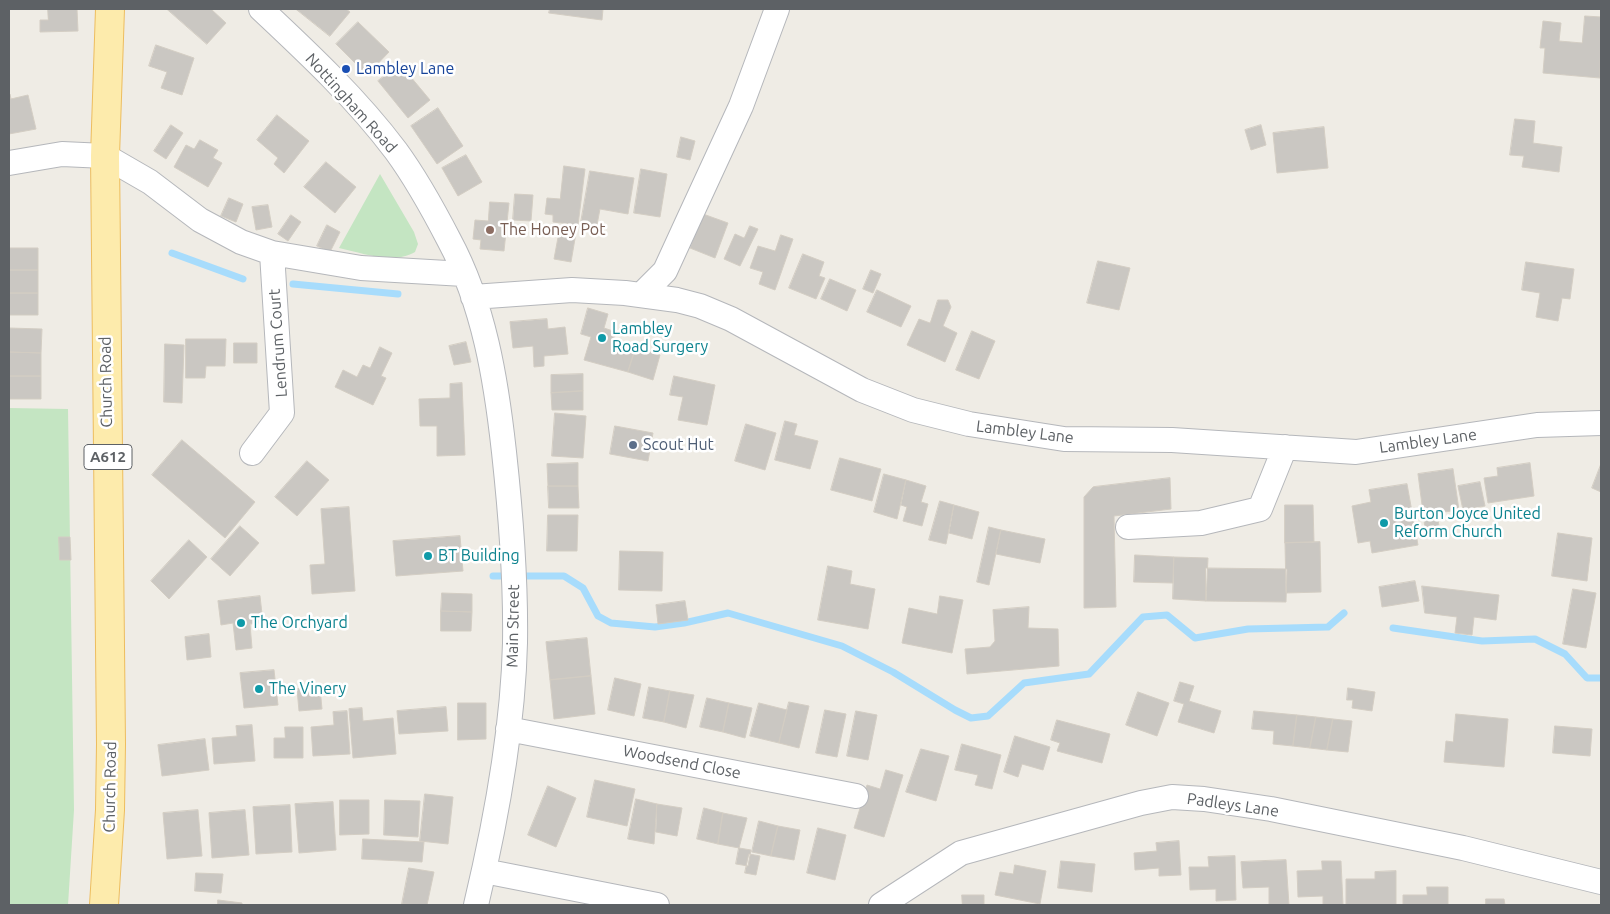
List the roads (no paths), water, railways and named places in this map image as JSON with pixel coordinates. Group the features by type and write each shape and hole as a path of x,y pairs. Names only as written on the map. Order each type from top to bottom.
{"main road":[{"name":"Church Road","path":"104,905 110,810 111,744 105,156 110,9"}],"street":[{"name":"Nottingham Road","path":"261,9 356,104 397,152 450,242 477,306"},
{"path":"641,295 664,271 688,223 741,106 777,9"},
{"path":"9,163 62,154 105,156 150,182 200,220 241,242 272,253 361,268 464,274"},
{"name":"Lendrum Court","path":"252,453 282,413 272,253"},
{"name":"Lambley Lane","path":"477,306 572,290 641,295 677,300 700,306 723,316 862,390 913,410 960,423 1064,439 1172,440 1356,452 1538,425 1601,423"},
{"name":"Main Street","path":"476,905 484,871 508,729 514,645 514,565 500,410 477,306"},
{"path":"1128,527 1201,522 1260,509 1285,447"},
{"name":"Woodsend Close","path":"508,729 856,796"},
{"name":"Padleys Lane","path":"881,905 961,853 1141,803 1172,797 1204,799 1271,809 1463,848 1601,882"},
{"path":"484,871 657,905"}],"waterway":[{"path":"172,253 243,279"},
{"path":"293,284 398,294"},
{"path":"493,576 564,576 583,588 598,616 611,623 655,627 684,623 728,613 842,646 893,672 971,718 988,716 1024,683 1089,674 1143,617 1167,615 1195,638 1248,629 1328,627 1344,613"},
{"path":"1393,628 1482,641 1535,639 1565,654 1587,678 1601,678"}],"place":[{"name":"Lambley Lane","path":"346,69"},
{"name":"The Honey Pot","path":"490,230"},
{"name":"Lambley Road Surgery","path":"602,338"},
{"name":"Scout Hut","path":"633,445"},
{"name":"Burton Joyce United Reform Church","path":"1384,523"},
{"name":"BT Building","path":"428,556"},
{"name":"The Orchyard","path":"241,623"},
{"name":"The Vinery","path":"259,689"}]}
